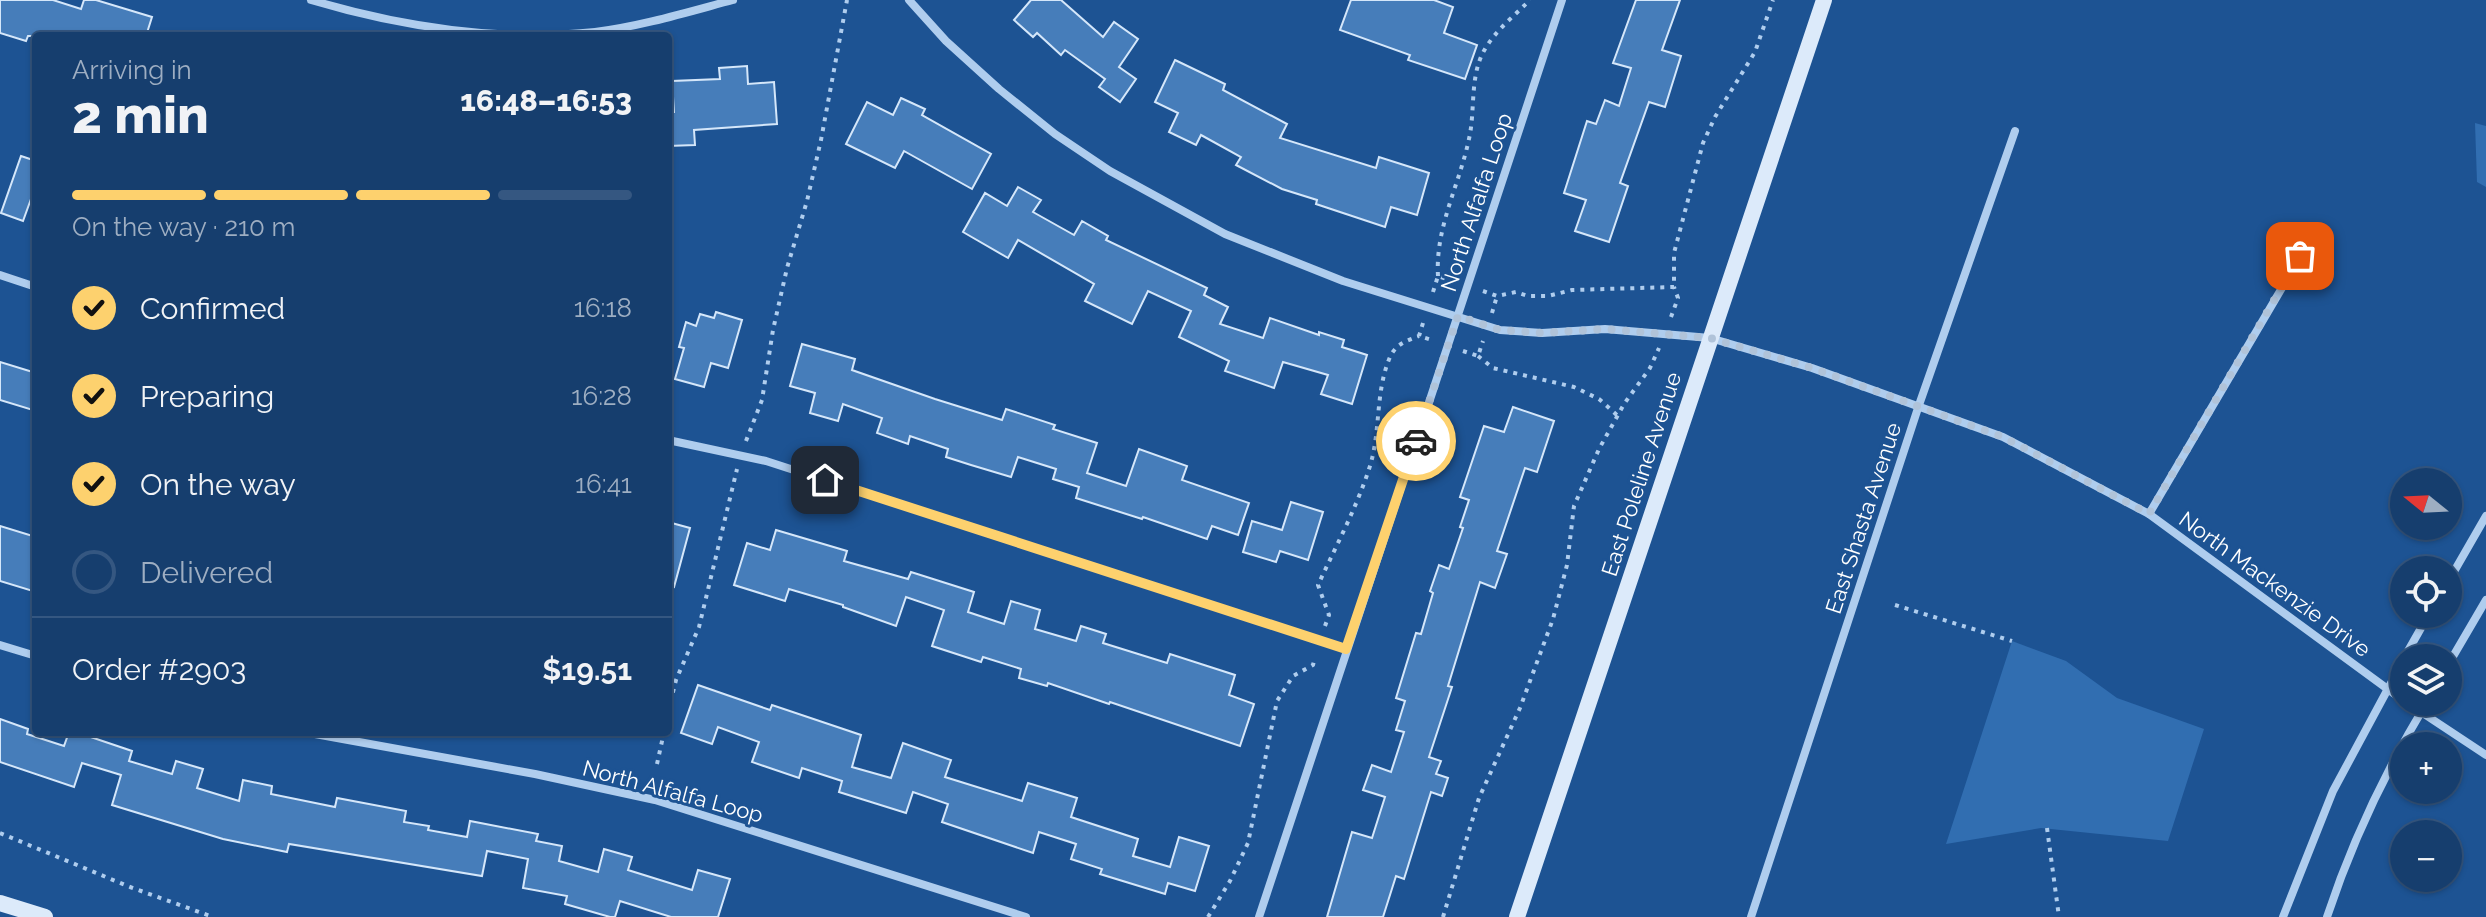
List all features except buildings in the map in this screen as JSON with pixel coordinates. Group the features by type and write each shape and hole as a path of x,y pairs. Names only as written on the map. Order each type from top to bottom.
{"main road":[{"name":"East Poleline Avenue","path":"1517,917 1824,0"},
{"path":"0,903 45,917"}],"street":[{"path":"311,0 377,18 424,26 503,32"},
{"path":"595,32 636,25 733,0"},
{"name":"North Mackenzie Drive","path":"909,0 946,41 1055,134 1188,215 1265,252 1343,281 1500,330 1542,333 1605,329 1710,338 1919,405 2003,437 2149,514 2388,689"},
{"name":"North Alfalfa Loop","path":"1259,917 1562,0"},
{"name":"East Shasta Avenue","path":"1751,917 1919,405 2015,131"},
{"path":"2149,514 2316,230"},
{"path":"0,275 32,286"},
{"path":"672,441 766,461 1346,649"},
{"path":"2462,558 2486,516"},
{"path":"2460,644 2486,600"},
{"path":"0,645 32,655"},
{"path":"2283,917 2333,791 2390,685"},
{"path":"2327,917 2360,830 2418,716"},
{"name":"North Mackenzie Drive","path":"2425,716 2486,755"},
{"name":"North Alfalfa Loop","path":"326,736 535,774 655,800 1026,917"}],"path":[{"path":"751,425 762,400 780,299 818,156 847,0"},
{"path":"1438,276 1437,260 1448,206 1471,132 1477,70 1484,50 1530,0"},
{"path":"1497,296 1516,292 1528,296 1548,296 1572,290 1674,287 1674,253 1703,143 1715,117 1755,52 1773,0"},
{"path":"1329,615 1318,585 1371,464 1377,405 1384,376 1391,355 1400,343 1419,336"},
{"path":"1478,356 1493,368 1574,387 1599,399 1618,416"},
{"path":"1443,917 1479,798 1520,708 1553,619 1567,565 1574,506 1599,449 1650,368"},
{"path":"672,696 699,627 730,492"},
{"path":"1895,605 2012,641"},
{"path":"1208,917 1248,843 1277,701 1293,676 1313,665"},
{"path":"657,764 663,736"},
{"path":"2047,828 2059,917"},
{"path":"0,833 130,887 213,917"}],"shaded area":[{"path":"2475,123 2486,126 2486,187 2477,182"},
{"path":"2012,641 2066,661 2117,698 2204,729 2168,841 2041,828 1946,844"}],"way so far":[{"path":"1416,441 1458,316 1500,330 1542,333 1605,329 1653,332 1710,338 1812,368 1919,405 2003,437 2149,514 2300,256"}],"route":[{"path":"825,480 1346,649 1416,441"}]}
